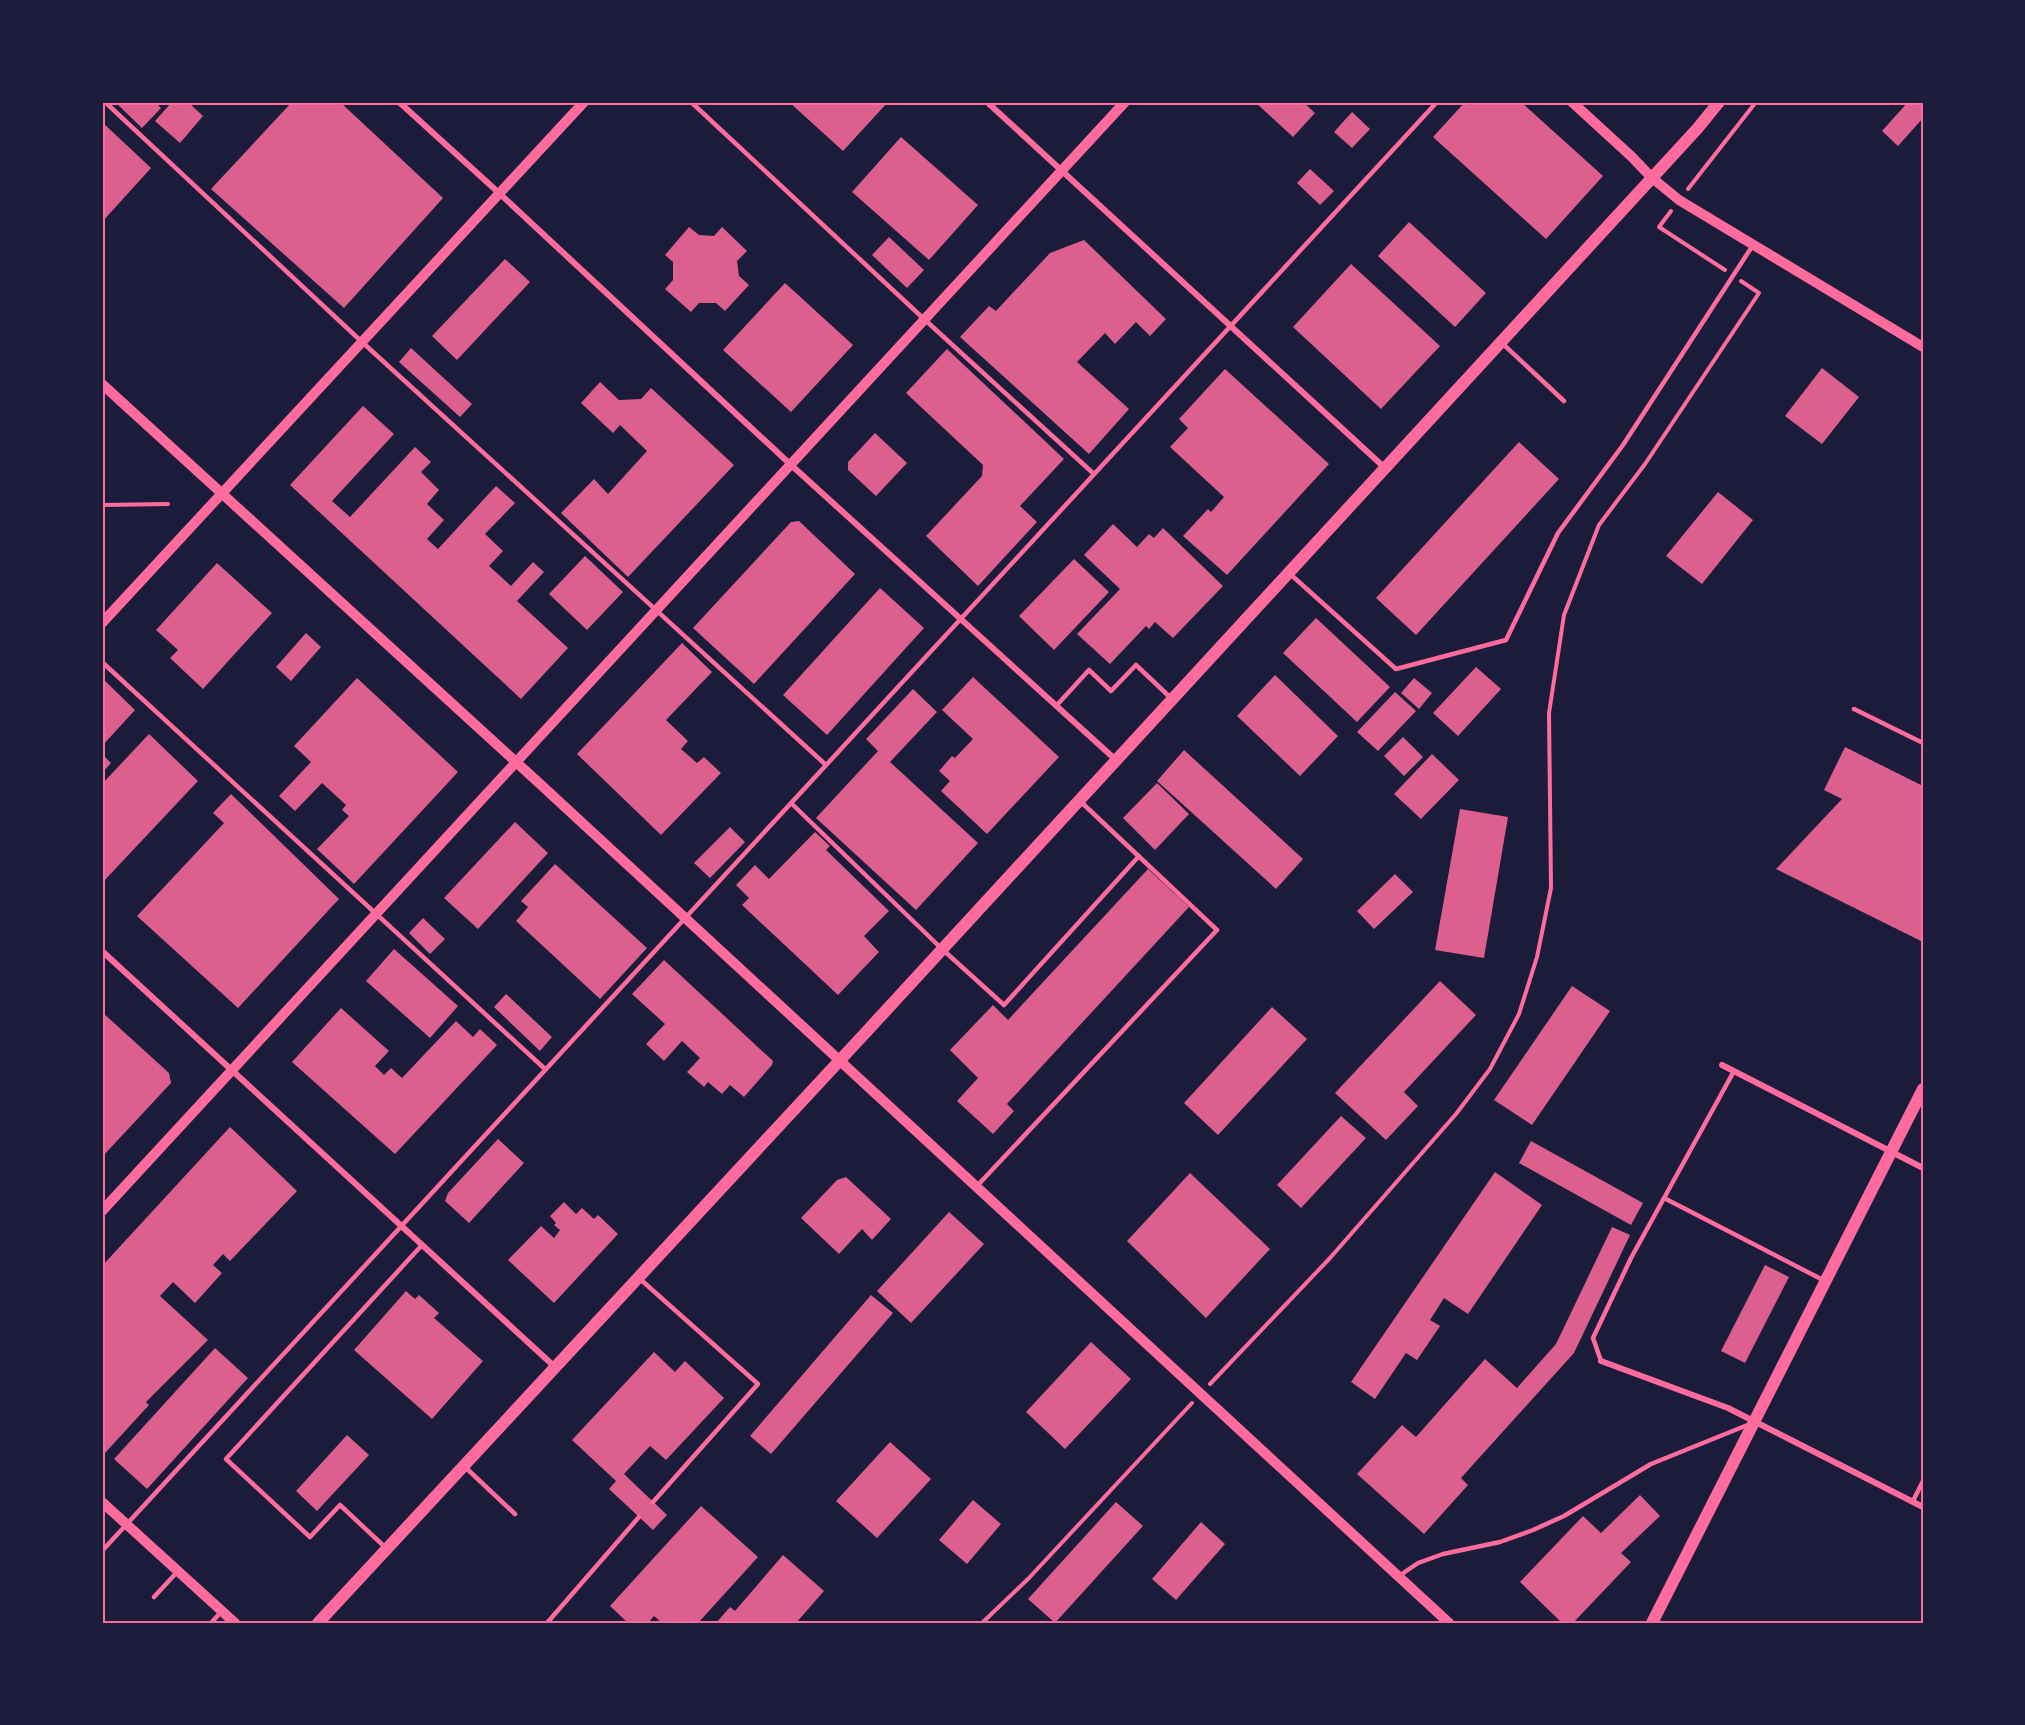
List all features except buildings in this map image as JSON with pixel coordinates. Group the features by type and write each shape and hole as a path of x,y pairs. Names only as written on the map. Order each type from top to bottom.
{"main road":[{"path":"318,1623 1386,468 1697,129 1719,102"},
{"path":"1652,1623 1923,1089"}],"street":[{"path":"399,102 790,464 1116,760"},
{"path":"102,623 584,102"},
{"path":"987,102 1386,468"},
{"path":"102,1211 1125,102"},
{"path":"1572,102 1651,177 1679,200 1923,347"},
{"path":"102,384 516,761 1449,1623"},
{"path":"102,951 555,1367"},
{"path":"1722,1065 1923,1168"},
{"path":"1601,1361 1698,1395 1923,1507"},
{"path":"102,1502 235,1623"}],"lane":[{"path":"105,102 362,342 826,765"},
{"path":"691,102 1094,474"},
{"path":"102,1551 1437,102"},
{"path":"1289,573 1396,669 1506,640 1558,533 1623,445 1753,245"},
{"path":"1501,342 1564,401"},
{"path":"102,662 545,1069"},
{"path":"1056,706 1089,670 1111,691 1136,665 1172,699"},
{"path":"1854,709 1923,743"},
{"path":"976,1186 1217,930 1079,800"},
{"path":"790,803 942,949 1004,1005 1139,856"},
{"path":"1601,1361 1593,1338 1631,1258 1734,1071"},
{"path":"1665,1198 1826,1281"},
{"path":"387,1549 339,1505 310,1537 226,1459 422,1245"},
{"path":"638,1277 758,1383 653,1502"},
{"path":"1398,1576 1418,1563 1443,1554 1500,1542 1533,1530 1564,1516 1651,1464 1755,1422"},
{"path":"464,1466 515,1514"},
{"path":"1913,1502 1923,1481"},
{"path":"547,1623 639,1517"},
{"path":"154,1597 178,1572"},
{"path":"211,1623 222,1611"}],"path":[{"path":"102,505 168,504"},
{"path":"982,1623 1028,1579 1330,1258 1456,1114 1490,1069 1519,1014 1537,957 1551,888 1549,712 1564,615"}]}
